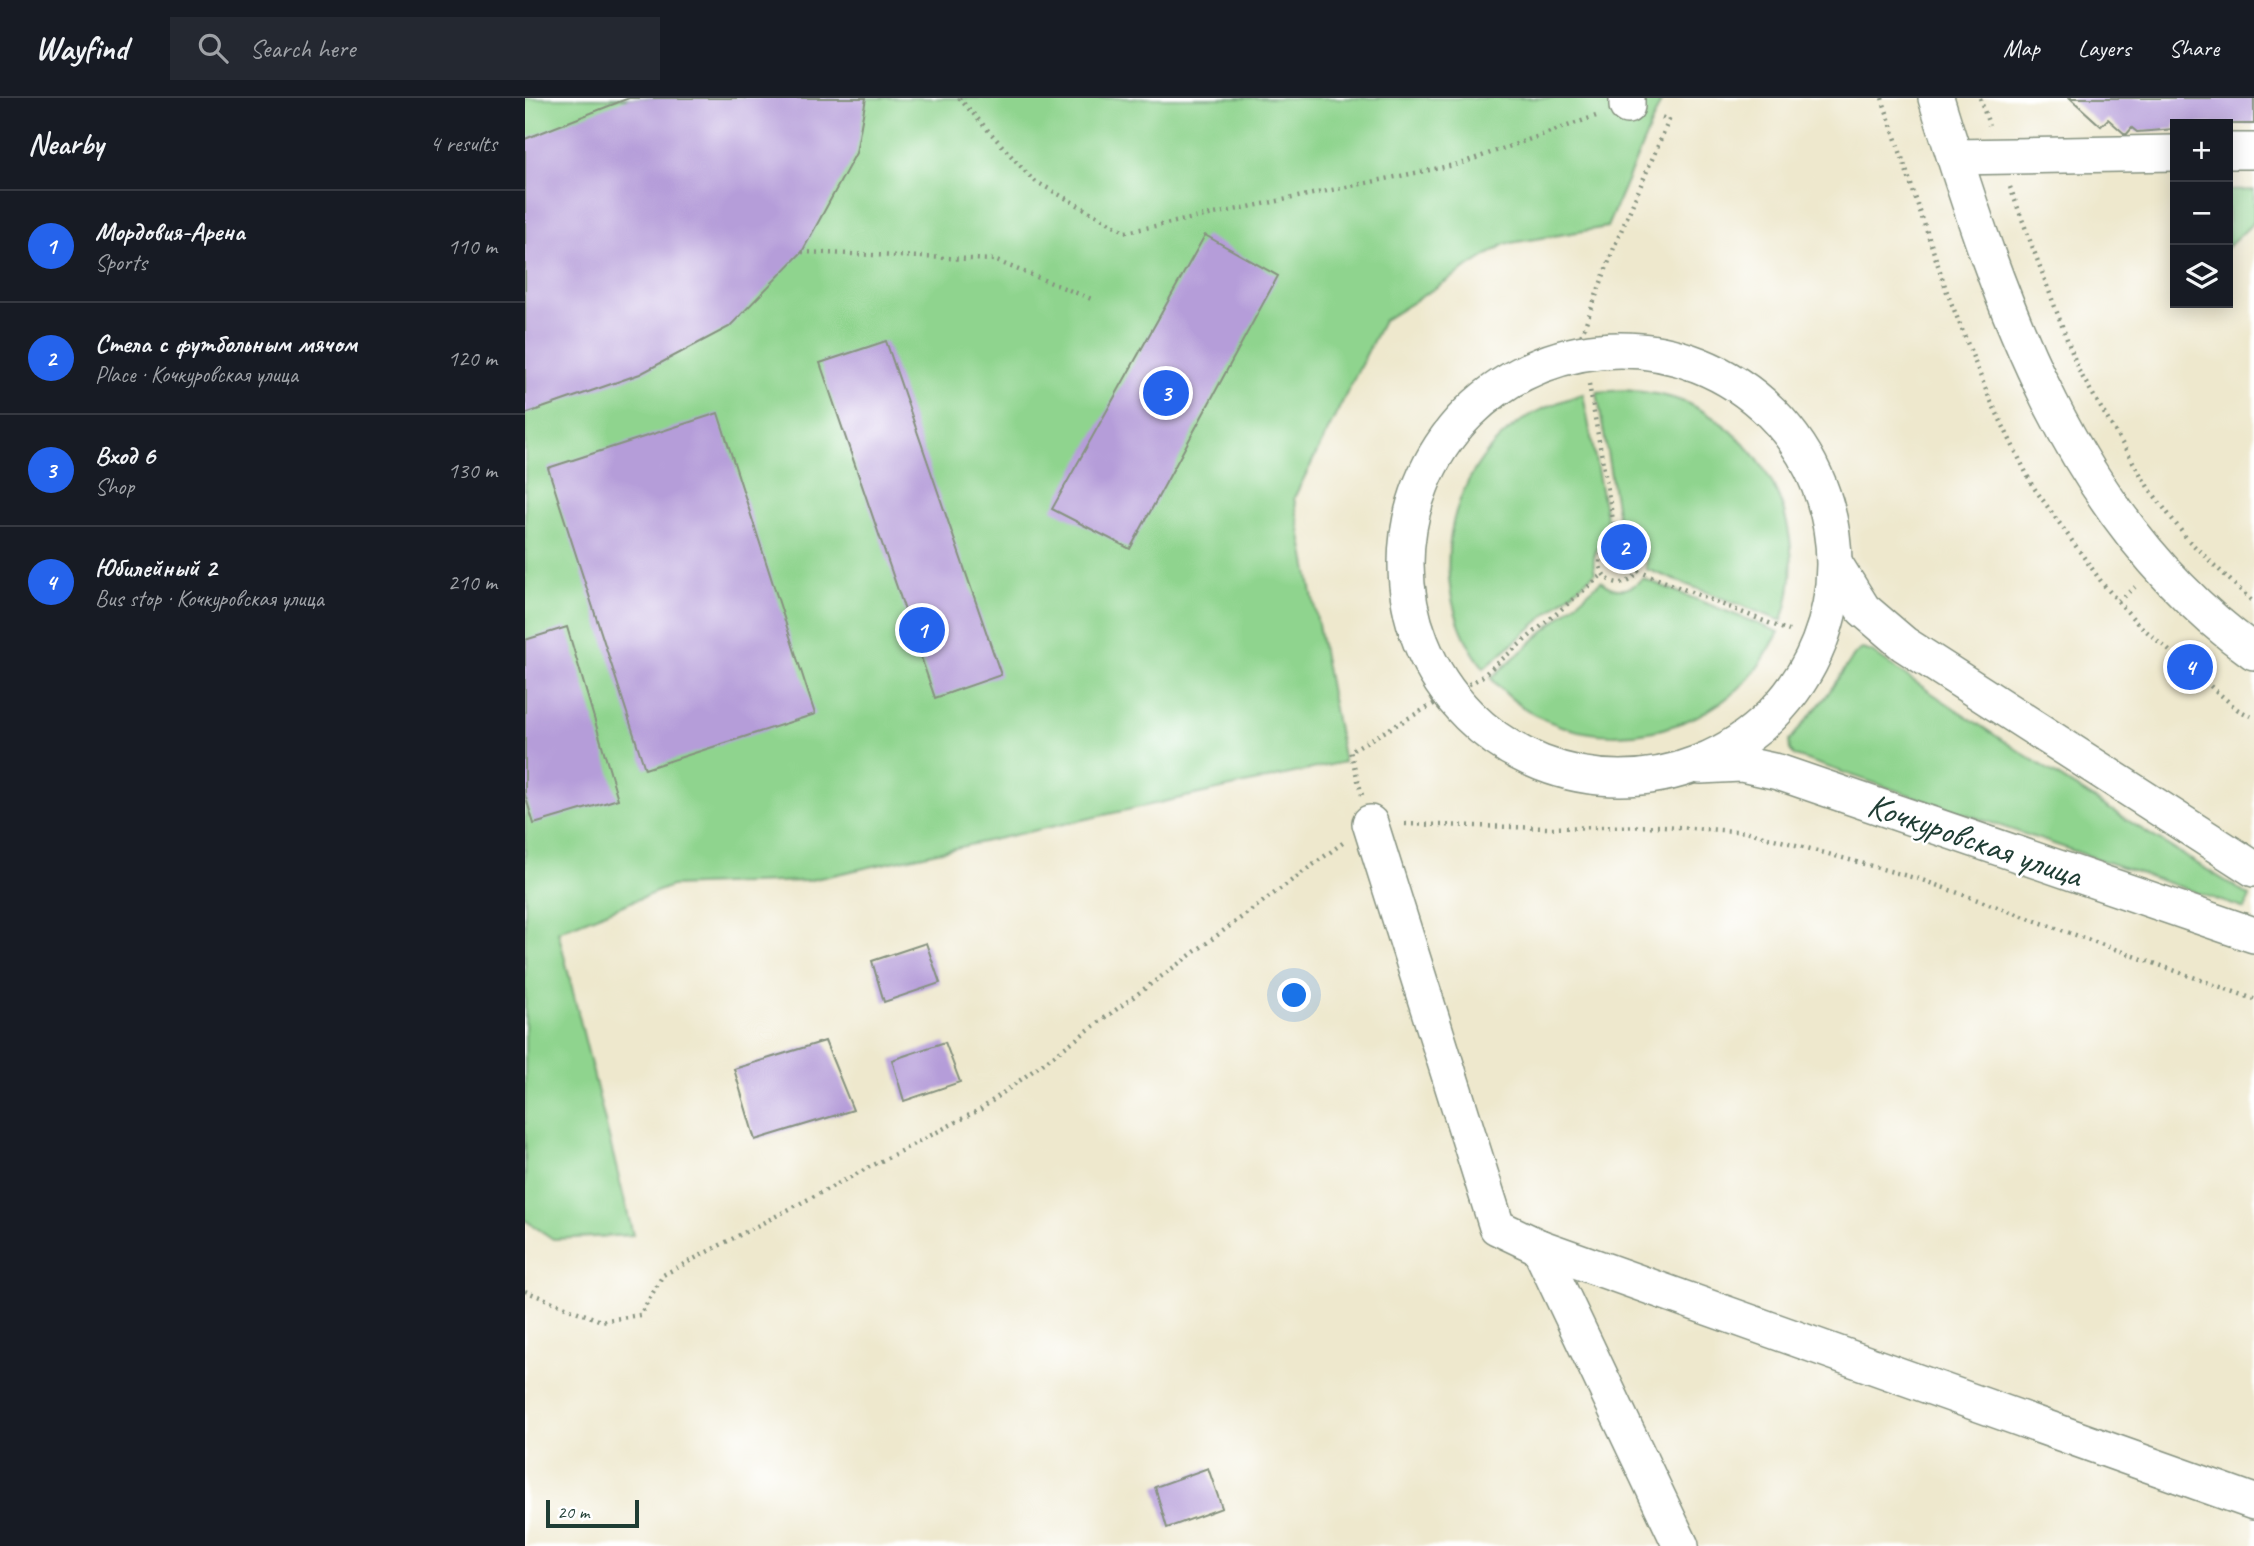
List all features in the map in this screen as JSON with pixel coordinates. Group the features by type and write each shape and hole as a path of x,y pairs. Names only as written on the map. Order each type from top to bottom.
{"street":[{"path":"1936,98 1993,271 2029,360 2069,440 2120,517 2160,567 2228,633 2254,652"},
{"path":"2233,151 2254,150"},
{"path":"1955,157 2170,153"},
{"path":"1625,349 1667,354 1707,368 1743,388 1775,415 1801,449 1821,486 1832,527 1835,564 1832,601 1822,638 1792,692 1758,729 1727,750 1693,766 1657,775 1615,779 1573,774 1533,761 1496,740 1464,713 1438,680 1419,642 1408,601 1406,549 1410,517 1423,478 1444,441 1471,409 1504,383 1542,364 1581,369 1625,349"},
{"path":"1835,564 1863,609 1904,644 2254,869"},
{"name":"Кочкуровская улица","path":"1693,766 1741,764 1779,772 2254,934"},
{"path":"1370,823 1497,1227 1539,1247 2254,1502"},
{"path":"1539,1247 1681,1546"}],"path":[{"path":"959,98 1033,180 1126,232 1459,164 1627,102 1669,120 1615,245 1581,369 1617,543"},
{"path":"1980,98 2020,218 2080,371 2148,486 2189,540 2254,603"},
{"path":"802,252 994,260 1094,300"},
{"path":"1624,544 1635,550 1640,560 1638,571 1627,582 1612,581 1603,573 1602,555 1609,546 1624,544"},
{"path":"1638,571 1789,631"},
{"path":"1370,823 1350,751 1480,678 1603,573"},
{"path":"525,1291 601,1321 640,1315 663,1275 981,1109 1370,823 1547,828 1663,825 1749,832 1922,880 2254,999"}],"green space":[{"path":"525,98 1664,98 1607,227 1505,244 1383,321 1294,498 1344,762 806,881 671,886 558,931 633,1235 553,1239 525,1220"},
{"path":"2254,190 2254,222 2233,242 2233,191"},
{"path":"1624,390 1658,394 1691,405 1720,422 1744,443 1763,468 1778,496 1788,526 1792,557 1790,589 1782,621 1646,569 1646,557 1641,547 1633,540 1621,536 1597,392"},
{"path":"1583,394 1610,538 1601,544 1596,552 1595,573 1484,668 1465,637 1453,603 1448,568 1451,533 1460,498 1477,466 1500,439 1535,412"},
{"path":"1642,578 1779,632 1756,670 1738,689 1710,709 1679,724 1645,733 1611,735 1578,731 1546,720 1517,703 1491,678 1601,581 1611,588 1622,589 1633,586"},
{"path":"1862,649 1872,652 2059,777 2250,896 2245,909 1795,756 1790,750 1789,741 1825,698 1855,654"}],"building":[{"path":"629,98 866,98 856,153 802,252 729,327 640,374 525,414 525,139"},
{"path":"2070,98 2254,98 2254,124 2233,124 2233,119 2170,119 2170,129 2137,132 2132,128 2126,135 2108,119 2101,126"},
{"path":"1205,235 1278,276 1130,549 1052,509"},
{"path":"886,341 1001,675 935,698 820,363"},
{"path":"718,413 815,714 645,769 548,468"},
{"path":"567,627 618,799 534,824 525,795 525,640"},
{"path":"926,943 940,983 884,1002 872,961"},
{"path":"825,1041 853,1110 755,1140 734,1069"},
{"path":"945,1042 960,1082 904,1101 892,1060"},
{"path":"1208,1468 1222,1508 1167,1528 1155,1487"}],"place":[{"name":"Вход 6","path":"1166,393"},
{"name":"Стела с футбольным мячом","path":"1624,547"},
{"name":"Мордовия-Арена","path":"922,630"},
{"name":"Юбилейный 2","path":"2190,667"}]}
